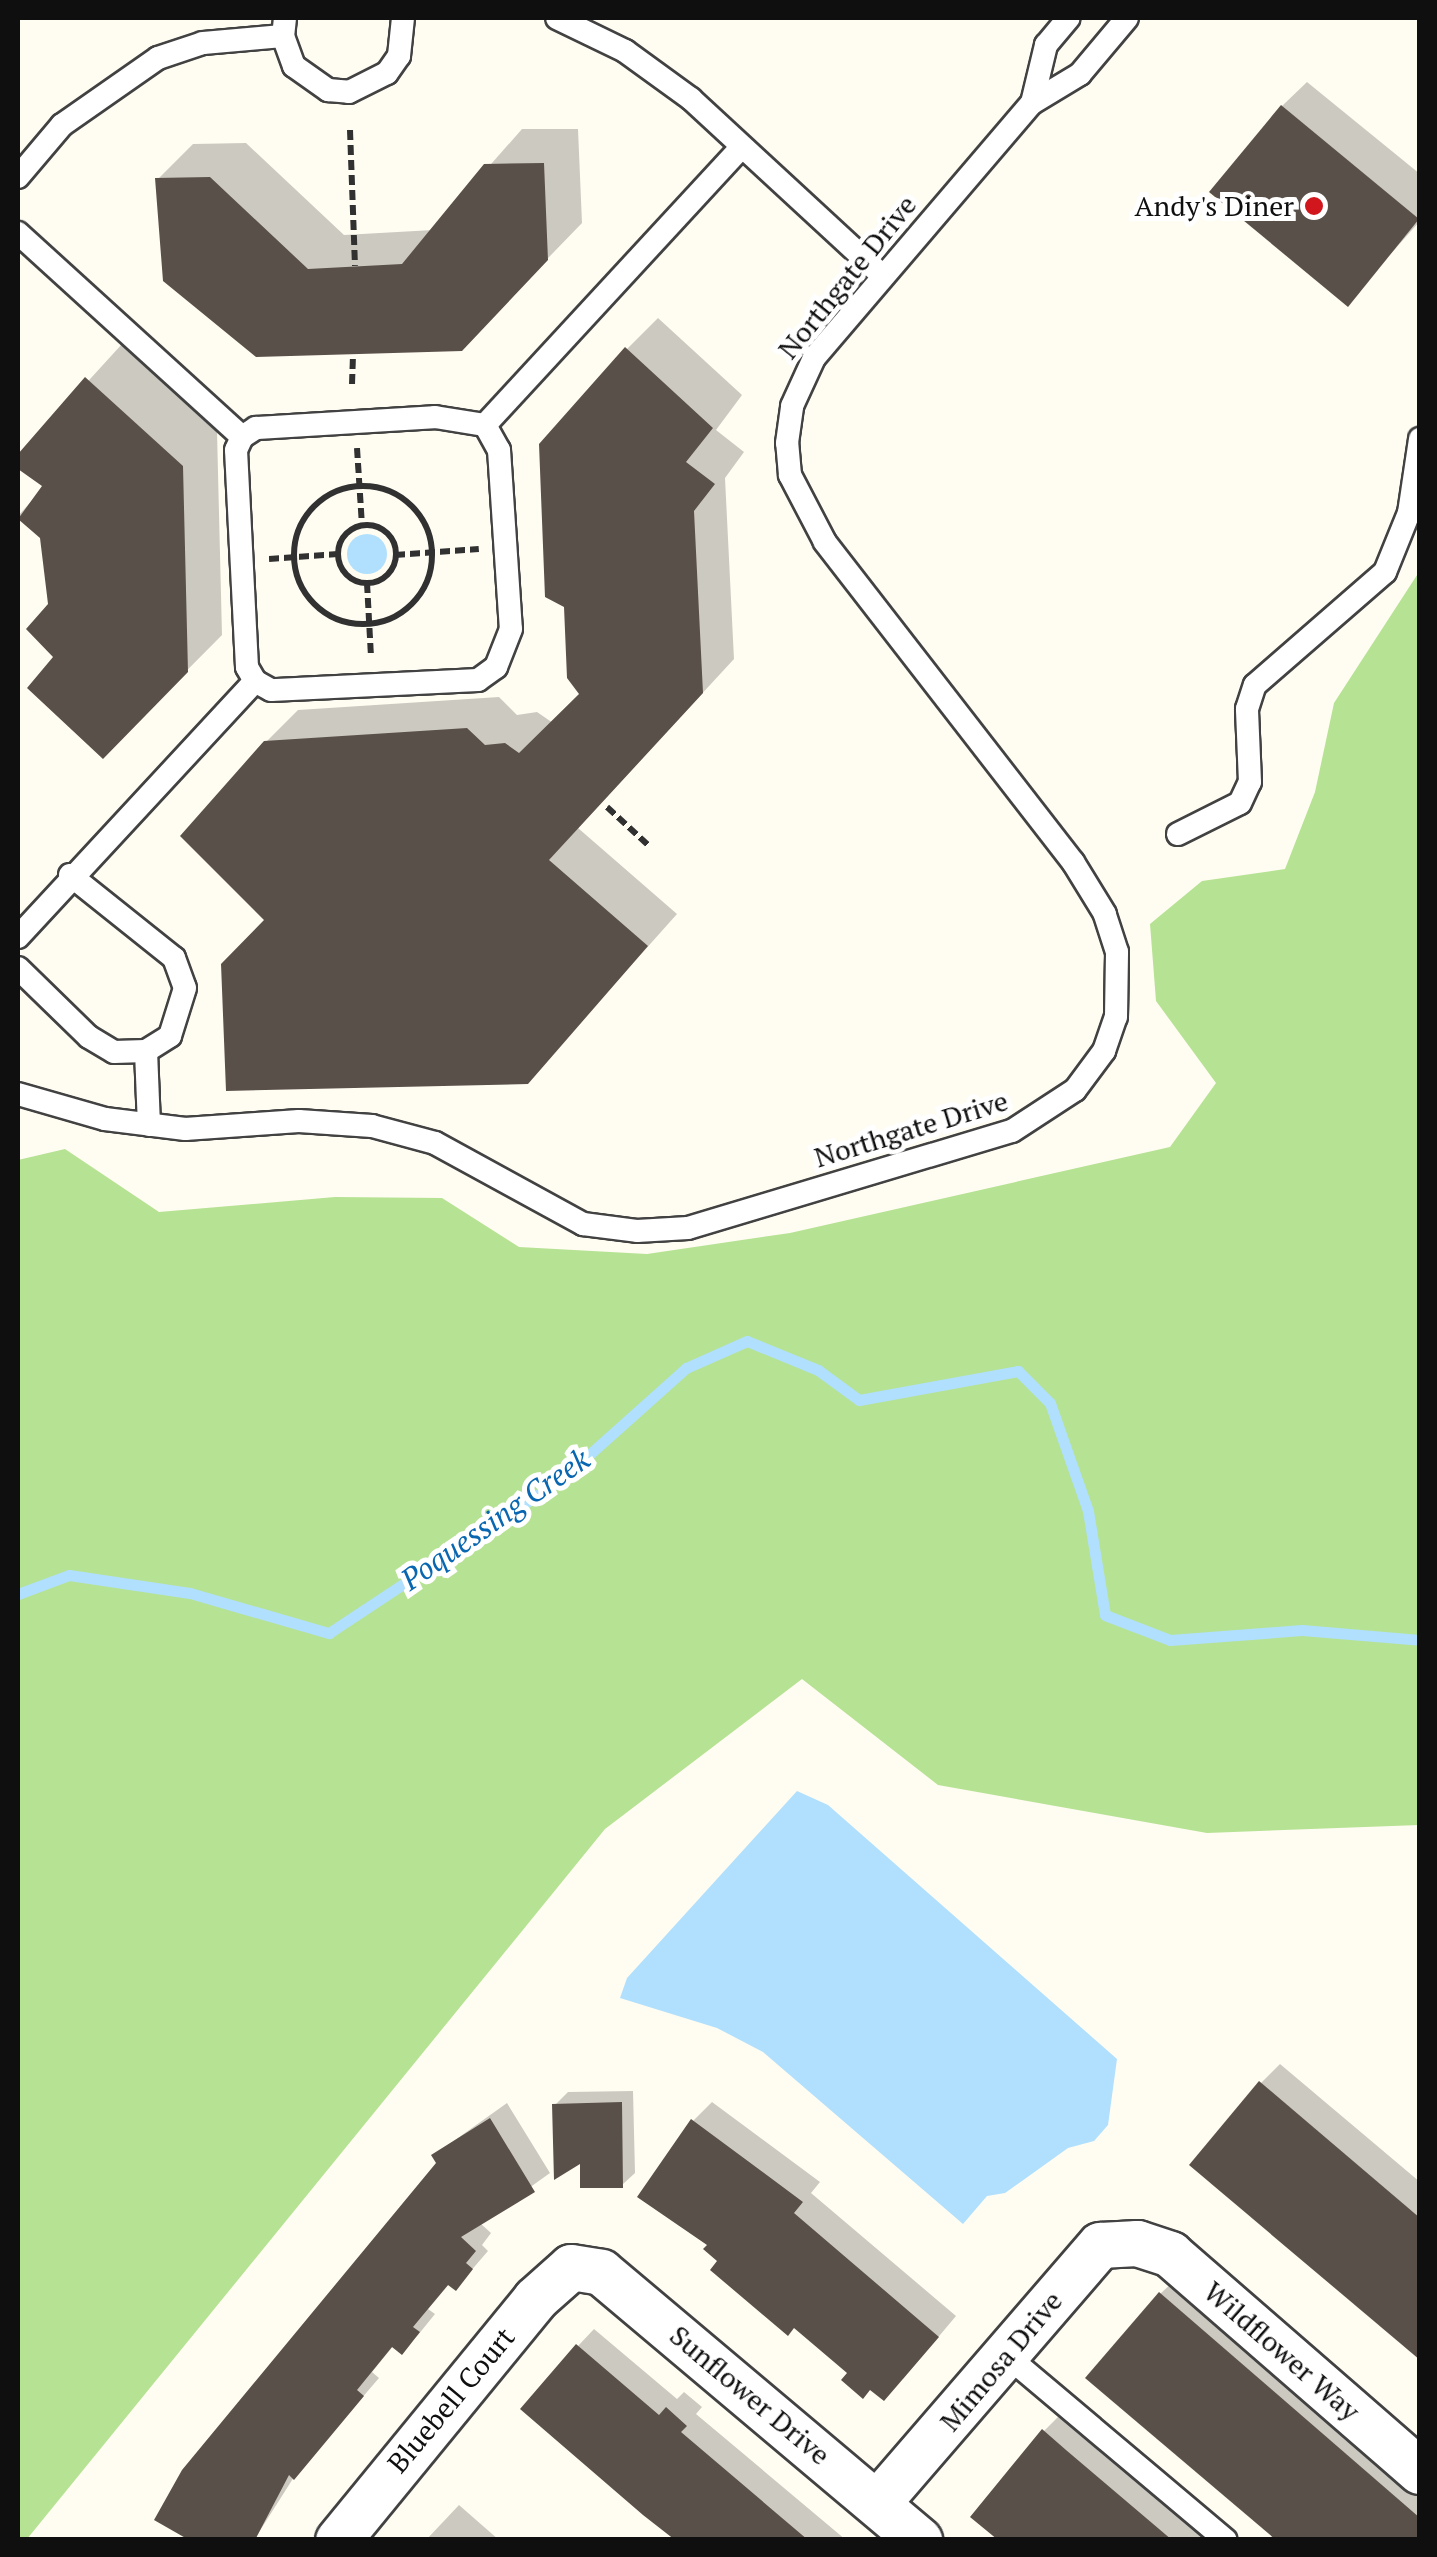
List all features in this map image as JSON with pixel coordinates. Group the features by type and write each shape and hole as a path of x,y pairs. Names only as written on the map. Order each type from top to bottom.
{"street":[{"name":"Mimosa Drive","path":"877,2503 1100,2245 1137,2244"},
{"name":"Wildflower Way","path":"1137,2244 1170,2254 1420,2471"},
{"name":"Sunflower Drive","path":"571,2266 601,2272 919,2540"},
{"name":"Bluebell Court","path":"338,2540 535,2299 571,2266"}],"lane":[{"path":"18,177 62,126 158,58 203,43 284,27 294,66 309,81 349,92 387,73 400,56 403,18"},
{"path":"557,18 626,50 691,99 740,149 883,276"},
{"name":"Northgate Drive","path":"1032,103 1046,45 1069,18"},
{"name":"Northgate Drive","path":"18,1094 76,1113 149,1124 372,1126 435,1143 583,1224 671,1231 1012,1131 1076,1090 1104,1050 1116,1017 1117,952 1105,914 1073,862 825,542 790,475 786,443 800,384 814,358 1032,103 1080,74 1128,18"},
{"path":"485,424 740,149"},
{"path":"18,234 242,436"},
{"path":"435,416 485,424 499,450 511,629 496,668 478,680 271,690 255,681 247,667 241,561 236,450 242,436 256,428 435,416"},
{"path":"1178,834 1240,803 1250,782 1247,709 1255,684 1385,572 1412,500 1420,439"},
{"path":"18,937 70,875 255,681"},
{"path":"18,968 90,1036 114,1052 146,1051 170,1036 181,1012 185,988 174,958 70,875"},
{"path":"146,1051 149,1124"},
{"path":"1006,2355 1226,2540"}],"path":[{"path":"350,130 355,266"},
{"path":"352,354 352,384"},
{"path":"355,422 362,526"},
{"path":"359,486 381,488 409,504 428,531 432,552 421,592 407,608 369,624 347,623 309,599 294,558 305,516 338,489 359,486"},
{"path":"362,526 389,536 396,555 384,578 367,583 350,578 338,554 348,532 362,526"},
{"path":"396,555 506,547"},
{"path":"241,561 338,554"},
{"path":"367,583 373,685"},
{"path":"607,807 648,845"}],"green space":[{"path":"1419,572 1419,1825 1207,1833 938,1785 802,1679 605,1829 27,2539 18,2539 18,1160 65,1149 159,1212 335,1197 442,1198 519,1247 647,1254 790,1233 1170,1147 1216,1083 1156,1001 1150,924 1202,881 1285,869 1315,792 1334,703"}],"water":[{"path":"367,534 381,540 387,554 381,568 367,574 353,568 347,554 353,540"},
{"path":"797,1791 828,1805 1117,2059 1108,2125 1094,2141 1068,2148 1005,2193 987,2196 963,2224 763,2052 717,2028 620,1998 627,1978"}],"building":[{"name":"Andy's Diner","path":"1281,105 1419,219 1348,307 1209,192"},
{"path":"544,163 548,260 462,351 256,357 163,281 155,178 210,177 308,269 402,264 484,164"},
{"path":"625,347 713,428 686,462 715,484 694,511 703,693 549,860 648,946 528,1084 226,1091 221,964 264,920 180,836 264,741 467,728 485,745 505,743 519,753 579,694 567,678 564,607 545,597 539,444"},
{"path":"85,377 183,466 188,672 103,759 27,688 53,657 26,629 48,604 40,538 18,519 42,486 18,469 18,454"},
{"path":"1259,2081 1420,2218 1420,2360 1189,2165"},
{"path":"622,2102 623,2188 580,2188 580,2164 554,2180 552,2104"},
{"path":"490,2118 535,2192 461,2237 476,2251 466,2263 473,2269 456,2291 448,2285 413,2327 420,2332 402,2355 392,2347 357,2390 364,2396 294,2480 289,2475 255,2540 189,2540 154,2520 182,2470 436,2163 431,2155"},
{"path":"691,2119 803,2202 794,2213 939,2337 884,2401 870,2390 863,2399 841,2380 847,2373 794,2328 788,2336 710,2270 717,2261 703,2249 707,2245 637,2197"},
{"path":"1159,2292 1420,2518 1420,2540 1276,2540 1085,2378"},
{"path":"576,2344 659,2415 666,2407 687,2426 681,2432 808,2540 675,2540 643,2515 520,2409"},
{"path":"1042,2429 1172,2540 998,2540 970,2517"}],"waterway":[{"name":"Poquessing Creek","path":"18,1594 69,1575 190,1593 329,1633 563,1478 686,1368 747,1341 818,1370 859,1400 1018,1371 1050,1403 1088,1511 1105,1615 1170,1640 1302,1630 1420,1640"}],"place":[{"name":"Andy's Diner","path":"1314,206"}]}
